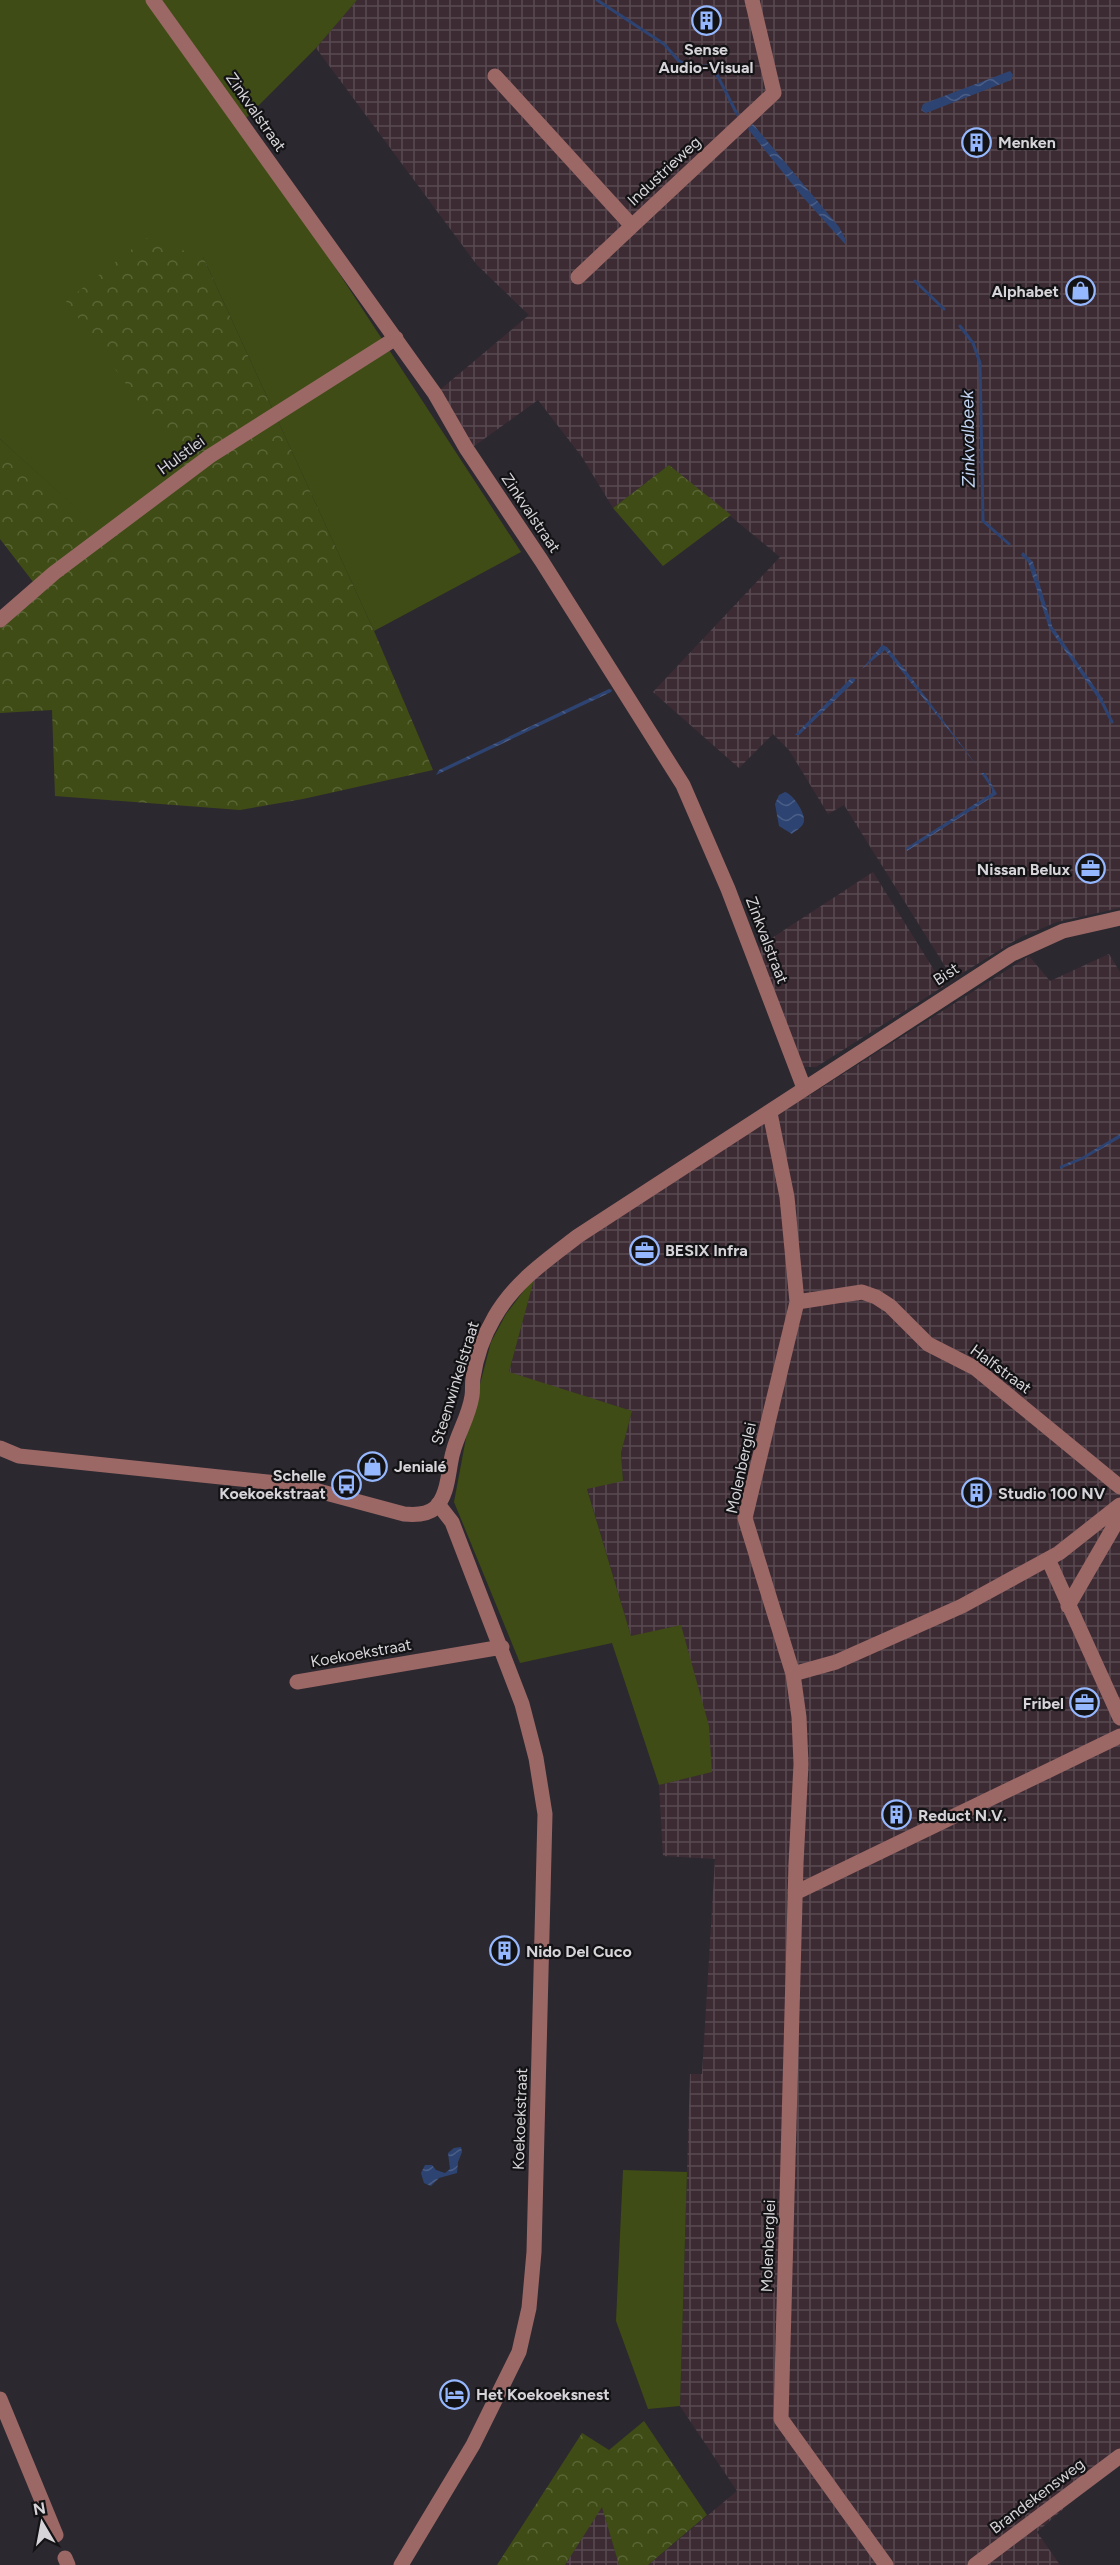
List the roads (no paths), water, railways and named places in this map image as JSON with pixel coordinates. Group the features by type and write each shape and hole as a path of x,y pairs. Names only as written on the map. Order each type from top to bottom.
{"street":[{"name":"Zinkvalstraat","path":"153,0 435,394 466,448 541,560 683,785 728,889 804,1088"},
{"name":"Industrieweg","path":"495,76 632,226 774,93 752,0"},
{"path":"578,277 632,226"},
{"name":"Hulstlei","path":"0,620 54,573 210,456 396,338"},
{"name":"Bist","path":"804,1088 1027,945 1063,931 1120,918"},
{"name":"Steenwinkelstraat","path":"438,1504 446,1485 453,1451 465,1424 473,1394 473,1378 484,1340 508,1294 537,1267 578,1236 770,1113 804,1088"},
{"path":"770,1113 787,1197 797,1302"},
{"name":"Halfstraat","path":"797,1302 862,1292 876,1297 890,1306 928,1344 975,1368 1120,1486"},
{"name":"Molenberglei","path":"797,1302 745,1518 793,1674 799,1717 801,1764 795,1893 781,2419 886,2565"},
{"path":"0,1448 19,1456 296,1485 404,1514 419,1515 438,1504"},
{"name":"Koekoekstraat","path":"401,2565 473,2445 519,2352 530,2308 538,2128 545,1814 530,1732 502,1647 452,1522 438,1504"},
{"path":"793,1674 836,1662 962,1606 1059,1553 1120,1505"},
{"path":"1068,1605 1120,1516"},
{"path":"1048,1559 1120,1718"},
{"name":"Koekoekstraat","path":"297,1682 502,1647"},
{"path":"795,1893 1120,1736"},
{"path":"0,2399 56,2535"},
{"name":"Brandekensweg","path":"975,2565 1120,2456"}],"water":[{"path":"1010,71 1013,75 1011,80 926,113 921,110 923,104"},
{"path":"753,124 839,227 846,240 845,244 801,195 748,129"},
{"path":"1023,552 1033,562 1052,626 1103,699 1100,701 1049,628 1028,562 1021,555"},
{"path":"882,645 887,647 907,672 978,767 885,650 862,669"},
{"path":"851,678 855,681 799,735 795,735"},
{"path":"609,689 612,690 611,692 436,775 439,770"},
{"path":"981,773 985,773 997,794 907,851 906,848 992,793 992,789"},
{"path":"785,792 796,801 804,820 803,824 792,834 779,826 775,804 779,795"},
{"path":"1120,1134 1120,1138 1084,1159 1060,1169 1060,1166 1082,1157"},
{"path":"461,2147 457,2173 439,2178 431,2186 424,2183 421,2173 425,2165 432,2165 436,2170 445,2173 450,2169 448,2153 454,2148"}],"waterway":[{"name":"Zinkvalbeek","path":"597,0 664,44 678,60 688,66 693,68 712,65 737,114"},
{"name":"Zinkvalbeek","path":"915,281 944,309"},
{"name":"Zinkvalbeek","path":"960,326 973,343 980,363 983,521 1009,544"},
{"name":"Zinkvalbeek","path":"1100,698 1112,722"}],"place":[{"name":"Sense Audio-Visual","path":"706,21"},
{"name":"Menken","path":"977,142"},
{"name":"Alphabet","path":"1080,291"},
{"name":"Nissan Belux","path":"1091,869"},
{"name":"BESIX Infra","path":"644,1250"},
{"name":"Jenialé","path":"373,1466"},
{"name":"Schelle Koekoekstraat","path":"347,1484"},
{"name":"Studio 100 NV","path":"977,1493"},
{"name":"Fribel","path":"1085,1703"},
{"name":"Reduct N.V.","path":"897,1815"},
{"name":"Nido Del Cuco","path":"505,1951"},
{"name":"Het Koekoeksnest","path":"455,2394"}]}
